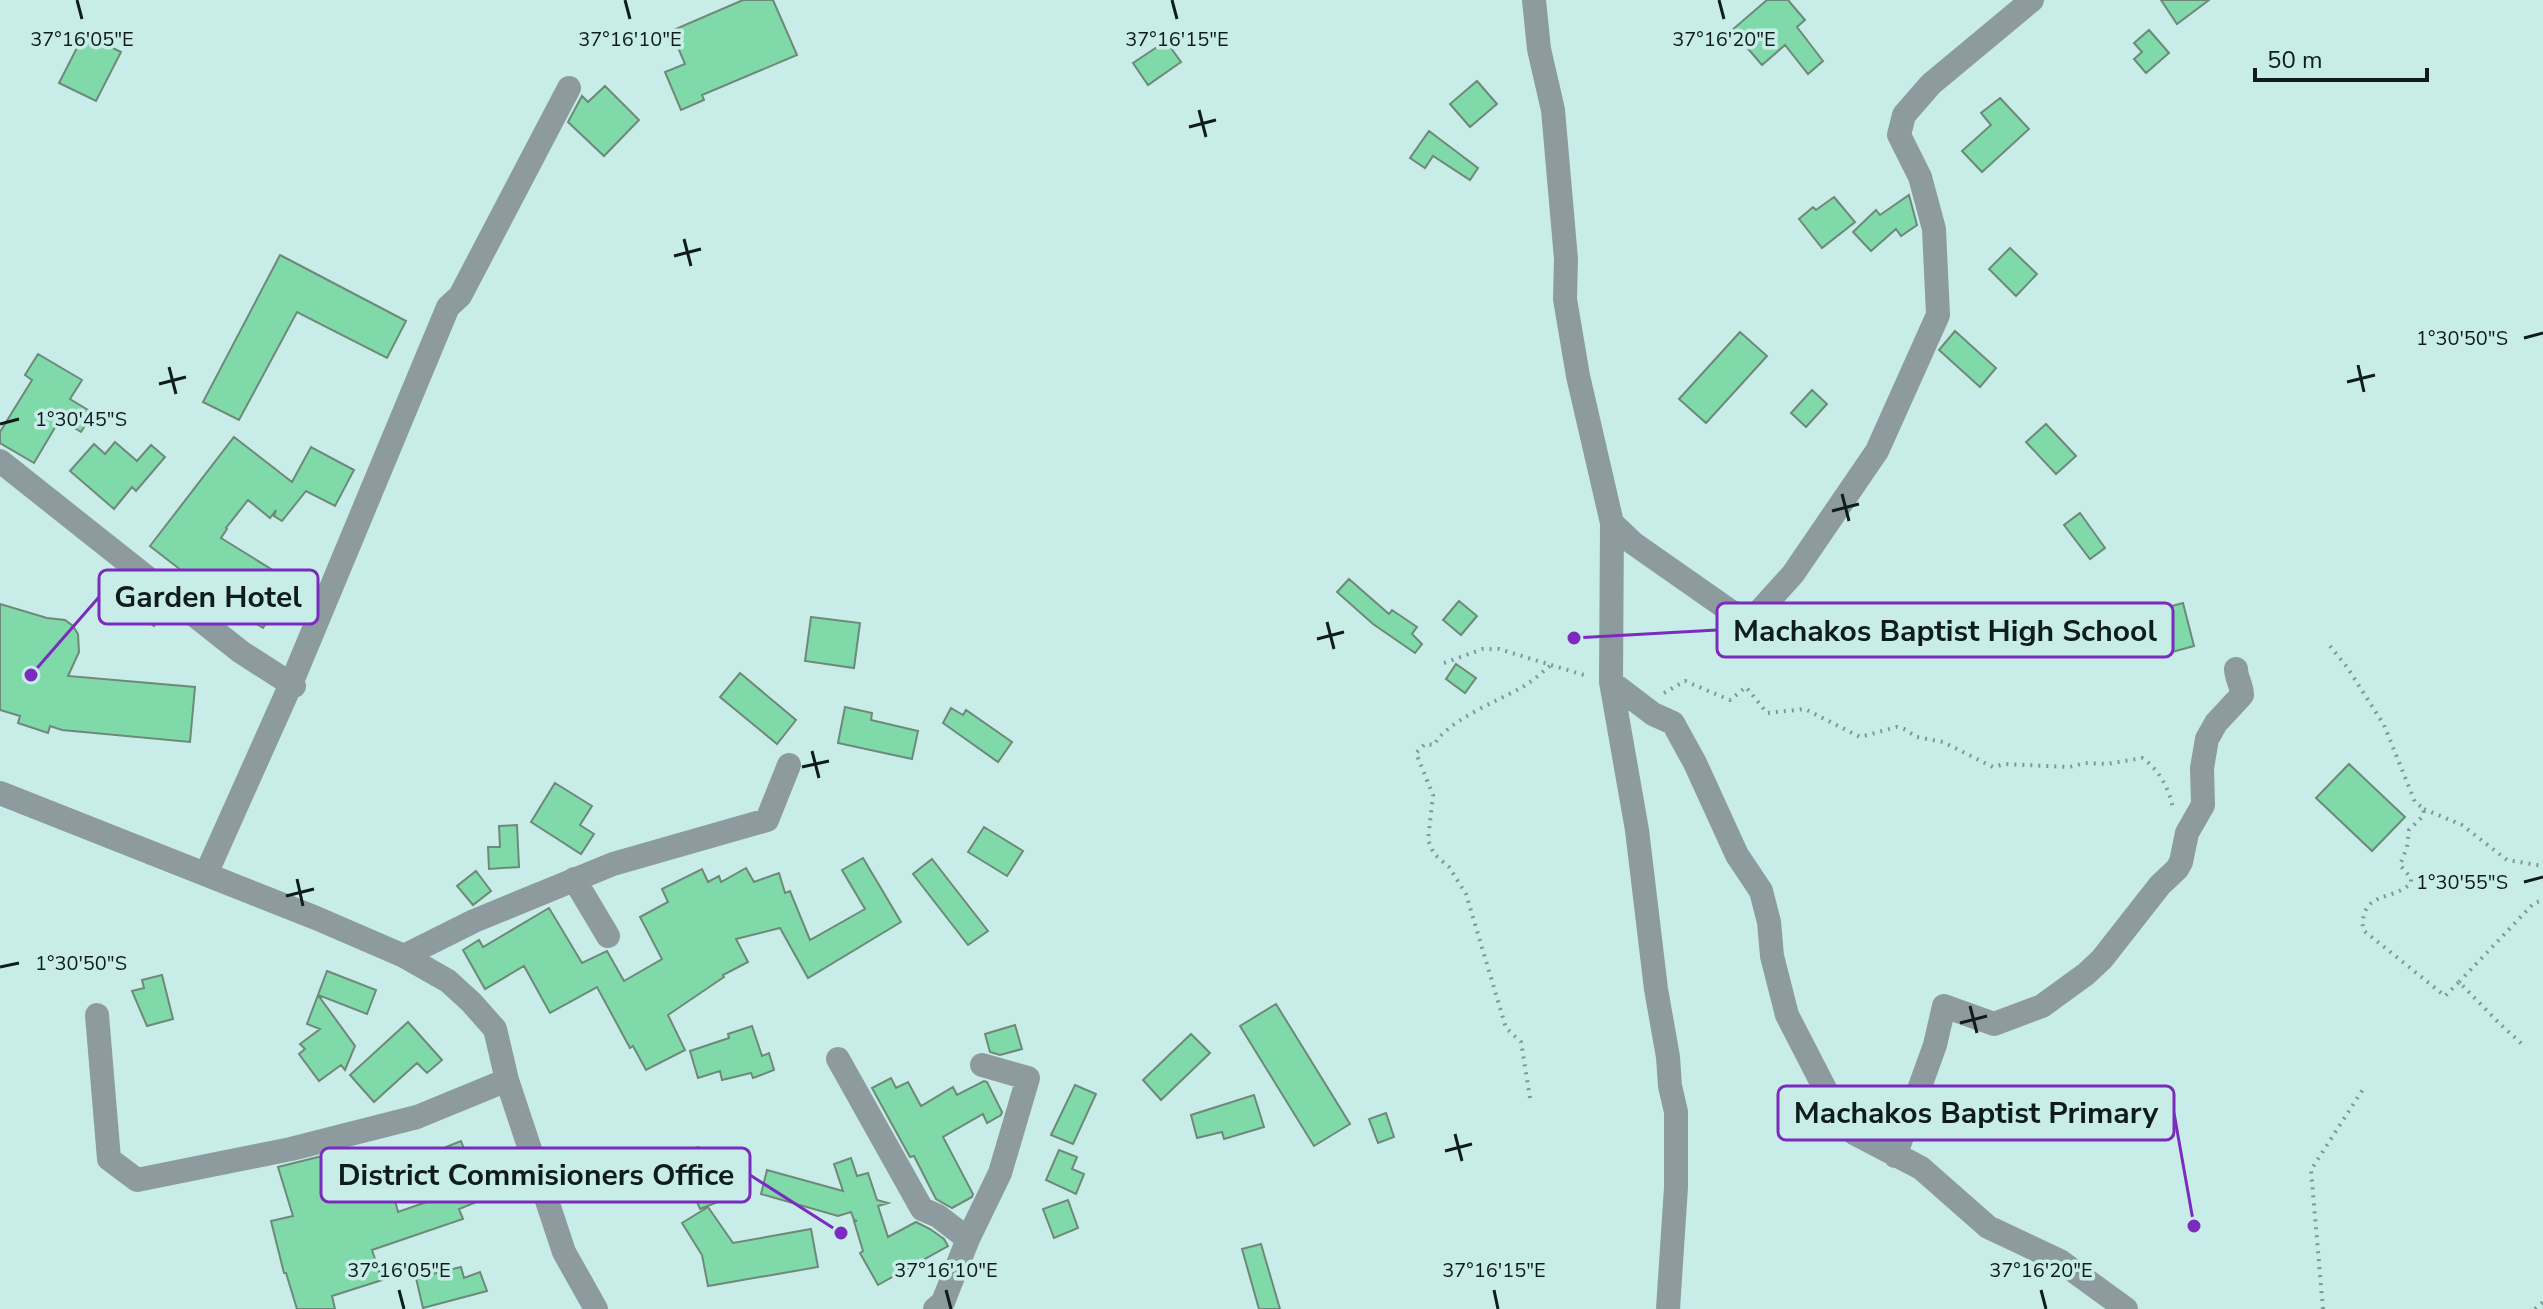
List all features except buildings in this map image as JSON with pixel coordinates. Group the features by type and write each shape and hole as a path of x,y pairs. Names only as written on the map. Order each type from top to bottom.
{"street":[{"path":"1534,0 1539,49 1553,110 1566,259 1565,299 1578,376 1612,523 1611,682 1637,830 1656,989 1676,1112 1676,1187 1668,1309"},
{"path":"1612,523 1633,543 1733,613 1755,616 1793,574 1877,451 1938,315 1934,229 1920,177 1899,135 1904,115 1931,84 2032,0"},
{"path":"206,874 292,685 448,307 460,296 569,88"},
{"path":"0,461 241,652 292,685"},
{"path":"1895,1156 1935,1045 1944,1006 1994,1024 2042,1006 2102,959 2160,885 2177,869 2187,833 2203,805 2202,768 2207,739 2216,723 2242,695 2236,669"},
{"path":"1611,682 1653,714 1673,723 1695,763 1737,855 1761,891 1769,922 1772,956 1787,1015 1840,1118 1854,1133 1921,1168 1988,1227 2060,1261 2126,1309"},
{"path":"404,956 474,921 613,864 767,820 789,765"},
{"path":"0,793 404,956 448,981 495,1029 507,1080 564,1252 596,1309"},
{"path":"574,879 608,936"},
{"path":"97,1015 109,1159 137,1180 291,1149 417,1117 507,1080"},
{"path":"838,1059 922,1209 938,1216 968,1239"},
{"path":"935,1309 943,1302 968,1239 1000,1173 1028,1078 982,1065"}],"path":[{"path":"2330,646 2384,725 2415,802 2462,825 2507,860 2543,866"},
{"path":"1444,663 1483,649 1499,649 1611,682"},
{"path":"1530,1098 1521,1042 1506,1028 1466,894 1449,867 1434,854 1428,840 1433,795 1416,753 1425,744 1434,745 1440,735 1485,704 1520,688 1551,665"},
{"path":"1653,714 1664,692 1685,681 1730,700 1746,687 1767,713 1805,709 1860,737 1897,727 1917,737 1943,742 1993,767 2004,764 2070,767 2142,758 2154,766 2168,790 2174,819"},
{"path":"2424,809 2423,816 2409,830 2400,865 2411,878 2411,883 2407,888 2367,906 2362,921 2363,930 2445,996 2534,903 2543,900"},
{"path":"2459,982 2522,1044"},
{"path":"2323,1309 2311,1170 2365,1086"},
{"path":"2535,1309 2543,1302"}],"place":[{"name":"Machakos Baptist High School","path":"1574,638"},
{"name":"Garden Hotel","path":"31,675"},
{"name":"Machakos Baptist Primary","path":"2194,1226"},
{"name":"District Commisioners Office","path":"841,1233"}]}
